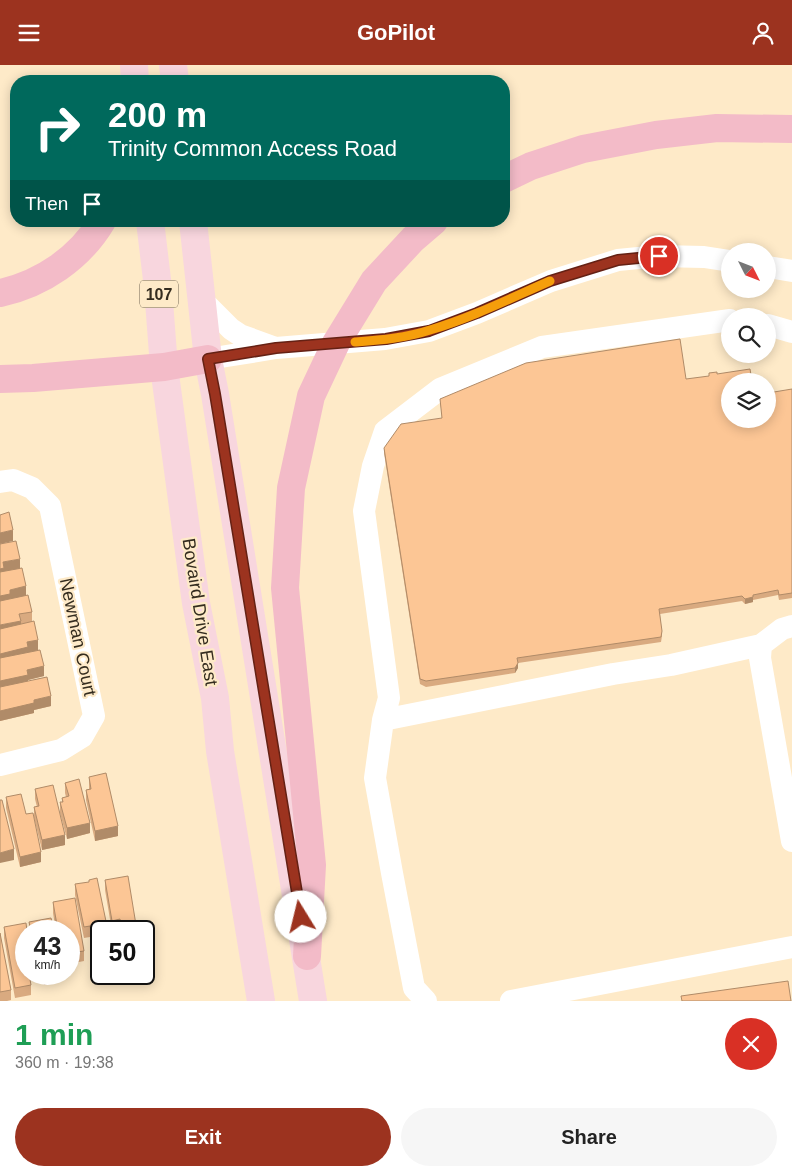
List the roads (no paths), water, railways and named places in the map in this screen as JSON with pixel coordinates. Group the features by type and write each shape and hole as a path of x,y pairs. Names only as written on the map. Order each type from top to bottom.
{"highway":[{"path":"510,176 531,166 583,149 656,135 717,128 792,129"},
{"path":"0,293 29,285 51,273 84,246 99,227"},
{"path":"307,956 312,865 285,588 291,488 312,396 336,343 374,281 413,239 427,227"},
{"path":"0,379 33,379 164,367 208,359"}],"main road":[{"name":"Bovaird Drive East","path":"151,227 164,367 196,603 215,698 220,751 261,1001"},
{"name":"107","path":"193,227 208,359"},
{"path":"208,359 314,1001"}],"street":[{"path":"208,359 276,348 386,339 429,331 477,313 550,281 618,260 659,256 704,257 721,260"},
{"path":"776,268 792,271"},
{"path":"202,300 231,329 240,335 276,348"},
{"path":"426,1001 414,988 375,778 382,720 389,698 364,511 373,466 384,431 440,389 542,347 721,321"},
{"path":"776,327 792,332"},
{"name":"Newman Court","path":"0,482 13,480 32,488 50,506 94,716 82,737 61,750 0,765"},
{"path":"382,720 614,674 671,665 761,645 782,629 792,626"},
{"path":"761,645 760,658 790,816 792,841"},
{"path":"511,1001 792,947"}]}
